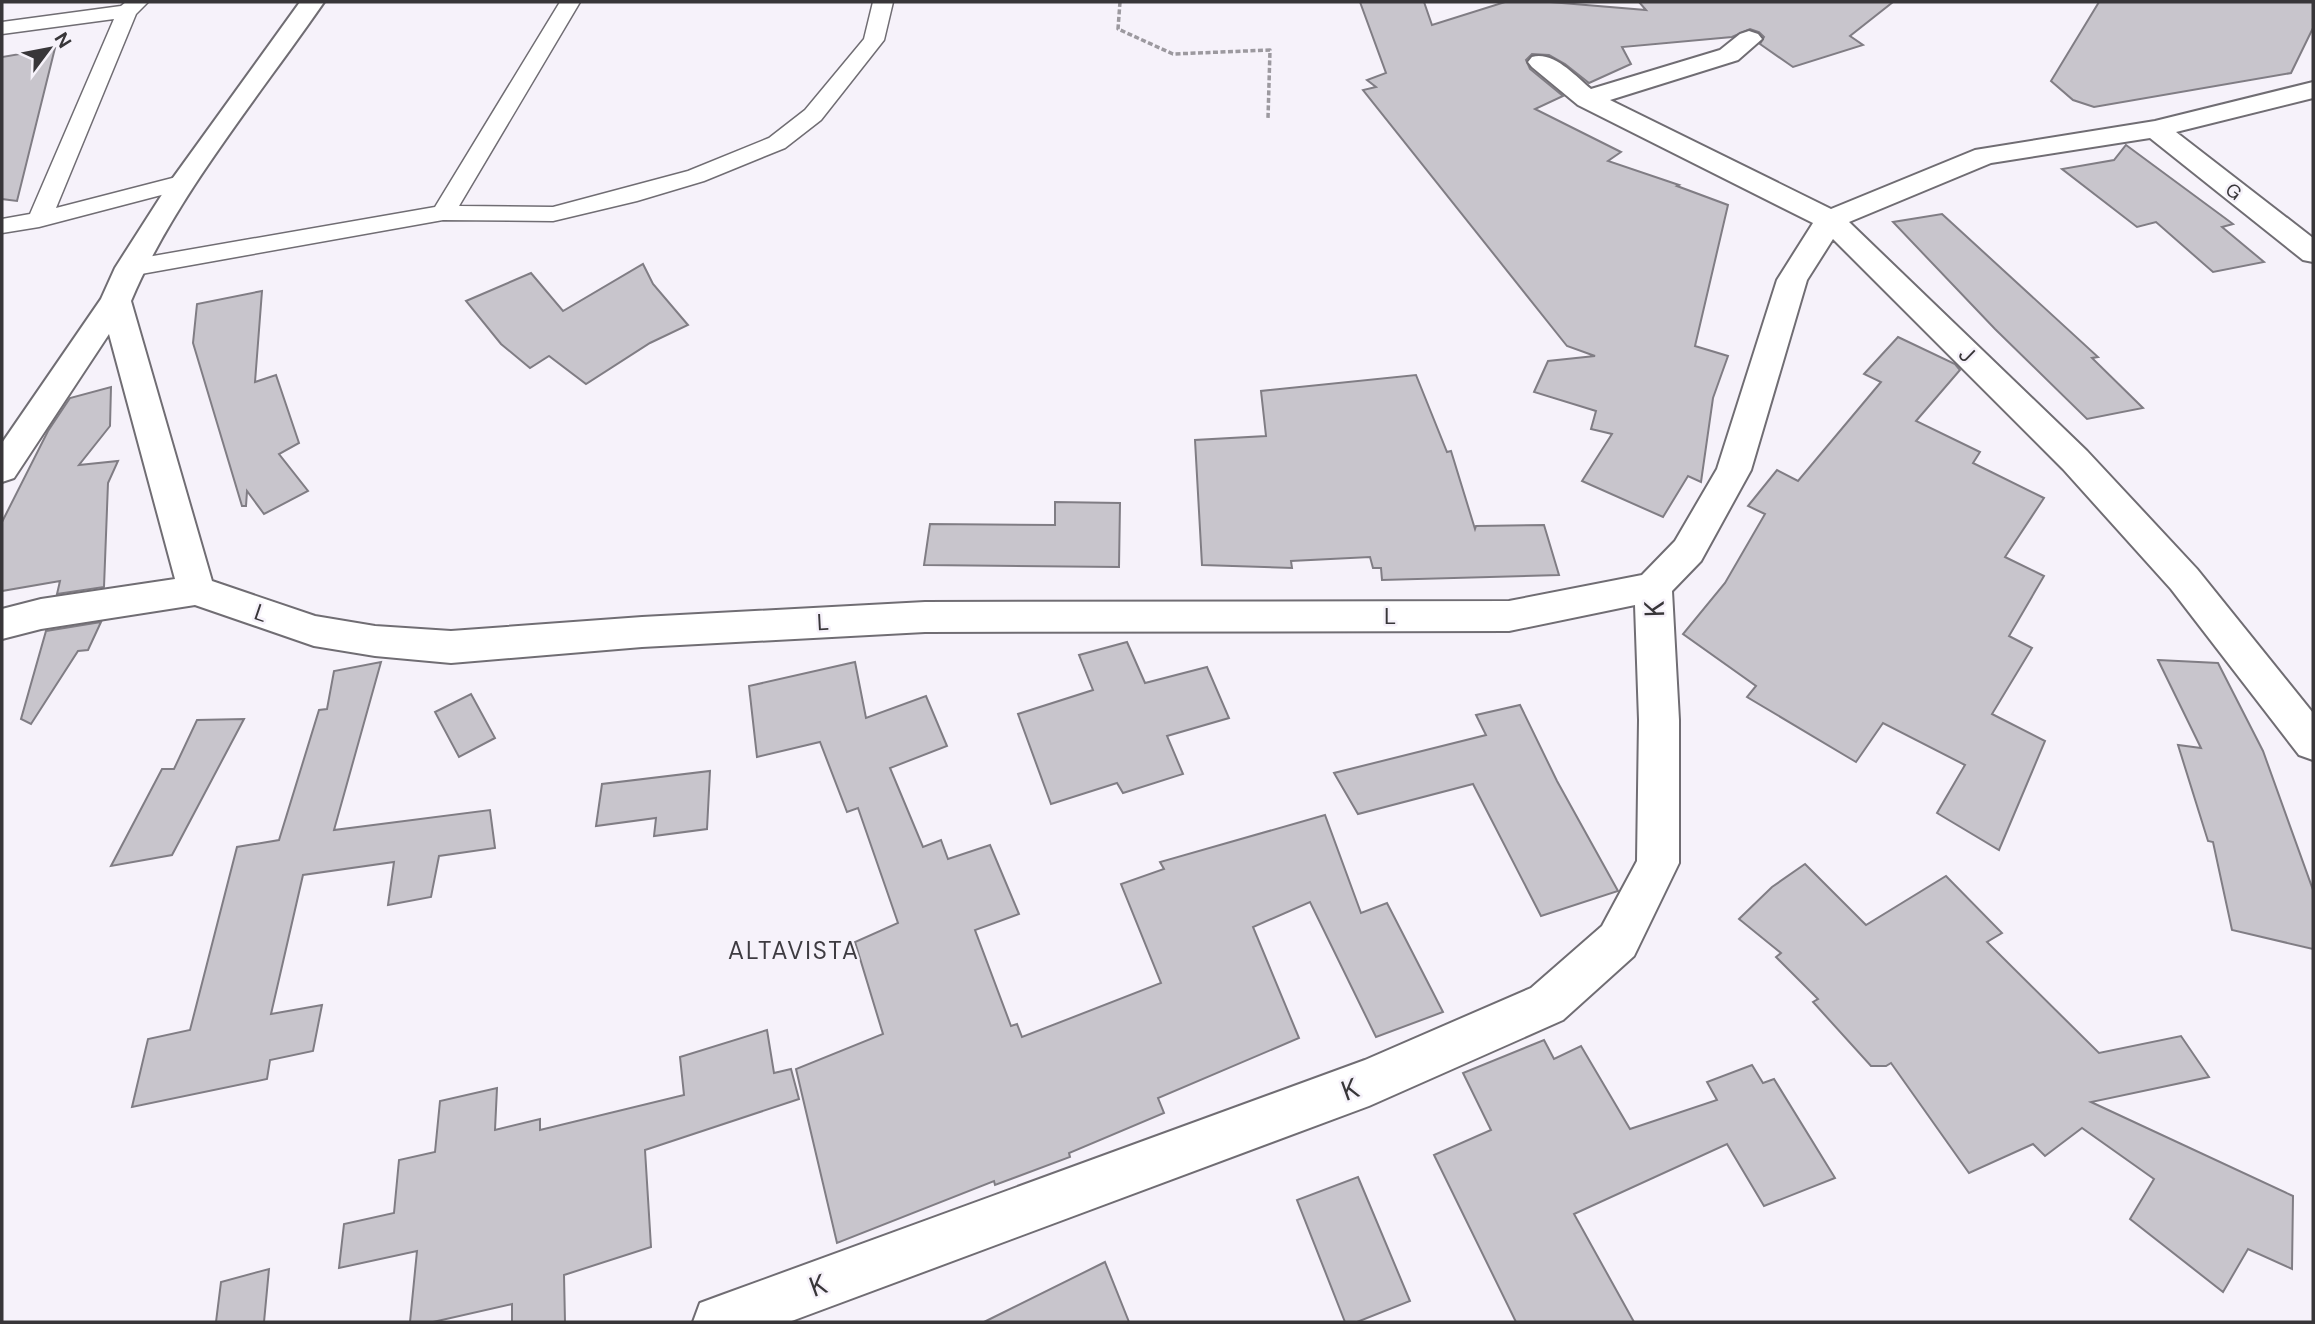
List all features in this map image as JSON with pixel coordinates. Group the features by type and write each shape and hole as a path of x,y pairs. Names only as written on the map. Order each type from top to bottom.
{"street":[{"path":"2,469 14,438 116,301 130,268 184,182 312,2"},
{"path":"1587,99 1729,55 1749,39"},
{"name":"J","path":"1541,62 1587,99 1830,220 2075,460 2184,579 2313,743"},
{"path":"1653,587 1688,551 1734,470 1792,280 1830,220 1985,156 2155,129 2313,90"},
{"name":"G","path":"2155,129 2313,253"},
{"path":"116,301 196,590"},
{"name":"L","path":"2,624 41,614 196,590 314,631 375,641 451,647 642,632 925,617 1508,616 1653,587"},
{"name":"K","path":"719,1322 1369,1082 1547,1004 1618,941 1658,863 1658,720 1653,587"}],"lane":[{"path":"443,213 570,2"},
{"path":"130,268 443,213 554,214 696,176 777,143 813,115 874,40 883,2"},
{"path":"39,220 133,6"},
{"path":"2,28 133,6"},
{"path":"2,226 39,220 184,182"}],"path":[{"path":"1120,2 1118,29 1173,54 1270,50 1268,118"}],"building":[{"path":"1360,2 1424,2 1432,25 1505,2 1550,2 1646,10 1639,2 1893,2 1850,36 1863,45 1793,67 1760,44 1764,37 1750,29 1732,37 1622,47 1631,64 1589,83 1549,55 1532,54 1526,60 1530,69 1563,96 1535,109 1621,152 1608,161 1728,205 1695,346 1728,356 1713,398 1701,482 1688,476 1663,517 1582,481 1612,434 1591,429 1596,411 1534,392 1548,361 1595,356 1567,346 1363,90 1376,87 1367,80 1386,73"},
{"path":"2099,2 2313,2 2313,28 2291,73 2094,107 2073,100 2051,81"},
{"path":"55,48 17,201 2,199 2,57"},
{"path":"2126,145 2233,224 2222,227 2264,262 2213,272 2156,222 2137,227 2062,169 2114,160"},
{"path":"1942,214 2098,357 2092,358 2143,408 2087,419 1995,329 1893,222"},
{"path":"643,264 653,284 688,325 650,343 586,384 549,356 530,368 501,344 466,301 531,273 563,311"},
{"path":"262,291 255,382 276,375 299,443 279,454 308,491 264,514 247,491 246,506 242,506 193,343 197,304"},
{"path":"1898,337 1955,364 1960,370 1916,421 1980,452 1973,463 2044,498 2005,557 2044,576 2009,636 2032,648 1992,714 2045,741 1999,850 1937,813 1965,765 1883,723 1856,762 1747,697 1756,686 1683,634 1725,583 1765,514 1748,506 1777,470 1798,481 1881,382 1864,374"},
{"path":"1416,375 1447,452 1451,451 1475,529 1476,526 1544,525 1559,575 1382,580 1381,568 1373,568 1370,557 1291,561 1292,568 1202,565 1195,440 1266,436 1261,391"},
{"path":"111,387 110,426 79,465 118,461 108,483 104,587 57,594 60,581 2,591 2,522 48,431 70,398"},
{"path":"1055,502 1120,503 1119,567 924,565 930,524 1055,525"},
{"path":"101,622 88,650 78,651 31,724 21,719 46,631"},
{"path":"1127,642 1145,683 1207,667 1229,718 1167,736 1183,774 1123,793 1117,783 1051,804 1018,714 1093,690 1079,655"},
{"path":"2158,660 2218,663 2263,751 2313,890 2313,949 2232,930 2213,842 2208,841 2178,745 2201,748"},
{"path":"381,662 334,830 490,810 495,848 439,856 431,897 388,905 394,862 303,875 271,1014 322,1005 313,1051 270,1060 267,1079 132,1107 148,1039 190,1030 237,847 279,840 319,710 327,709 334,671"},
{"path":"855,662 866,718 926,696 947,746 890,768 923,847 941,840 948,859 990,845 1019,914 975,930 1011,1026 1017,1024 1022,1037 1161,983 1121,884 1164,869 1160,862 1325,815 1361,913 1387,903 1443,1012 1376,1037 1310,902 1253,927 1299,1038 1158,1098 1164,1113 1069,1153 1070,1157 995,1185 994,1181 837,1243 796,1069 883,1034 855,942 898,923 858,808 847,812 820,742 757,757 749,686"},
{"path":"471,694 495,738 459,757 435,712"},
{"path":"1520,705 1557,781 1618,891 1541,916 1473,784 1358,814 1334,773 1486,735 1476,715"},
{"path":"244,719 172,855 111,866 162,769 174,769 197,720"},
{"path":"710,771 707,829 654,836 656,818 596,826 602,784"},
{"path":"1805,864 1866,925 1946,876 2002,933 1987,942 2099,1053 2181,1036 2209,1077 2091,1102 2293,1196 2292,1269 2248,1249 2223,1292 2130,1219 2154,1179 2082,1128 2045,1156 2033,1144 1969,1173 1891,1063 1886,1066 1871,1066 1813,1002 1818,999 1776,957 1781,953 1739,919 1772,887"},
{"path":"767,1030 774,1073 791,1069 799,1099 645,1150 651,1247 564,1275 565,1322 512,1322 512,1304 433,1322 410,1322 417,1251 339,1268 344,1224 394,1213 399,1160 435,1152 440,1101 497,1088 495,1130 540,1119 540,1130 684,1095 680,1057"},
{"path":"1544,1040 1554,1059 1581,1046 1630,1129 1717,1100 1707,1082 1752,1065 1763,1083 1774,1079 1835,1178 1764,1206 1727,1144 1574,1214 1634,1322 1516,1322 1434,1155 1491,1130 1463,1073"},
{"path":"1358,1177 1410,1301 1357,1322 1345,1322 1297,1200"},
{"path":"1105,1262 1129,1322 984,1322"},
{"path":"269,1269 264,1322 216,1322 221,1282"}],"district":[{"name":"ALTAVISTA","path":"794,951"}]}
